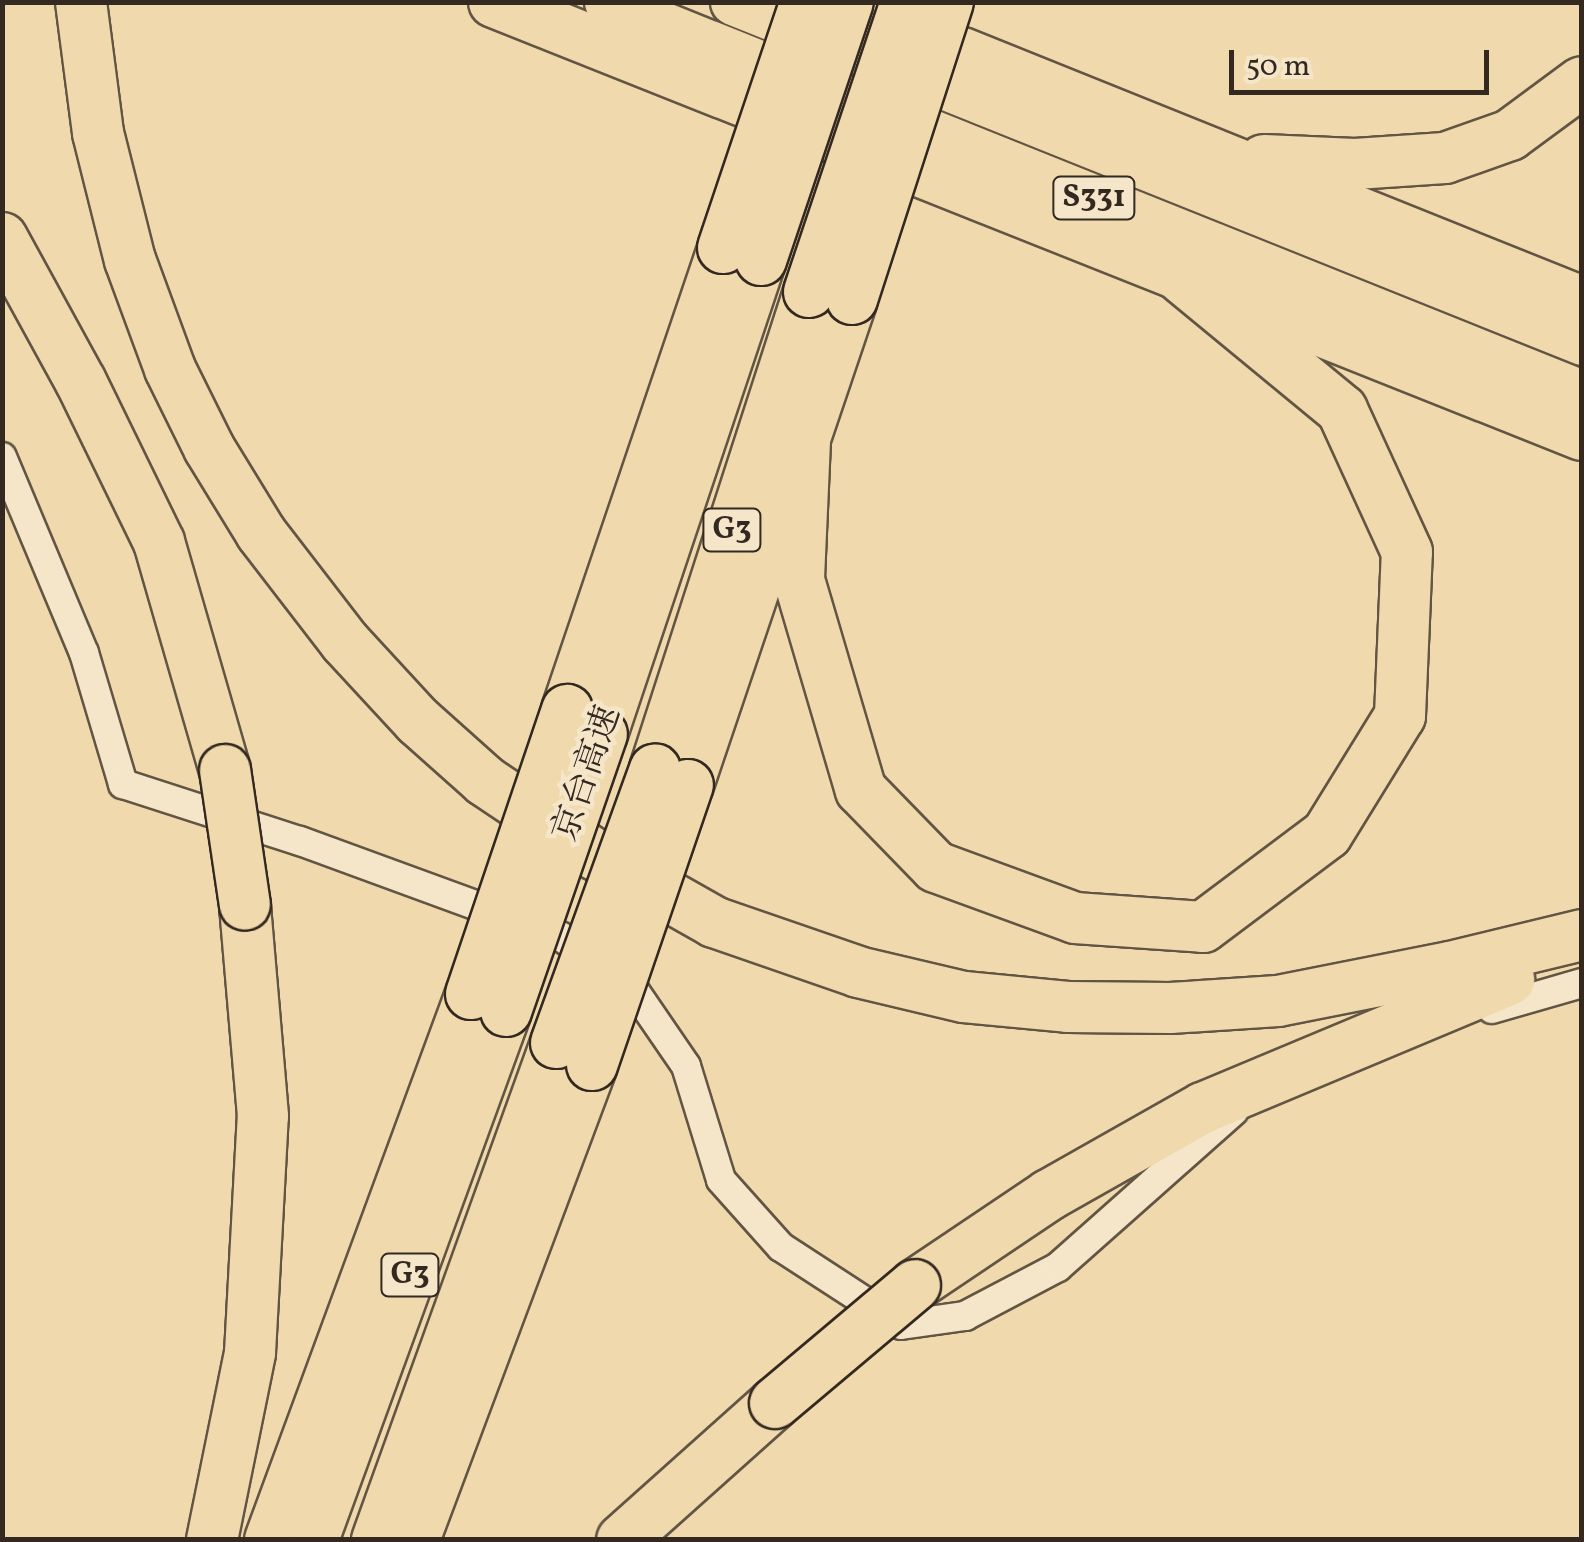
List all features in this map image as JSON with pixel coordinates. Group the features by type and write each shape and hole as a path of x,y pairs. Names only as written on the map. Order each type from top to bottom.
{"highway":[{"path":"494,2 1582,435"},
{"name":"S331","path":"606,2 1582,393"},
{"name":"S331","path":"733,2 1582,342"},
{"path":"742,254 806,2"},
{"path":"835,2 1582,302"},
{"name":"京台高速","path":"313,1540 742,254 848,2"},
{"name":"京台高速","path":"377,1540 574,1054 671,777 830,295 906,2"},
{"path":"948,2 830,295 805,441 799,580 861,790 936,866 1075,918 1203,928 1327,834 1400,716 1407,552 1342,410 1182,278"},
{"path":"82,10 98,133 130,260 170,369 209,448 262,533 321,611 418,720 485,781 594,854 714,922 858,972 964,997 1068,1008 1170,1008 1278,1000 1450,967 1582,935"},
{"path":"1219,156 1355,164 1445,158 1510,135 1582,82"},
{"path":"2,238 81,382 159,542 225,770 245,905 262,1136 250,1353 212,1540"},
{"path":"671,777 805,441"},
{"path":"622,1540 915,1285 1050,1195 1203,1108 1444,1004 1582,954"},
{"path":"270,1540 489,1003"},
{"path":"414,1540 574,1054"}],"street":[{"path":"2,458 84,653 123,784 300,841 560,936 634,990 686,1066 721,1180 782,1248 900,1324 964,1316 1058,1266 1234,1111 1352,1054 1582,983"}]}
